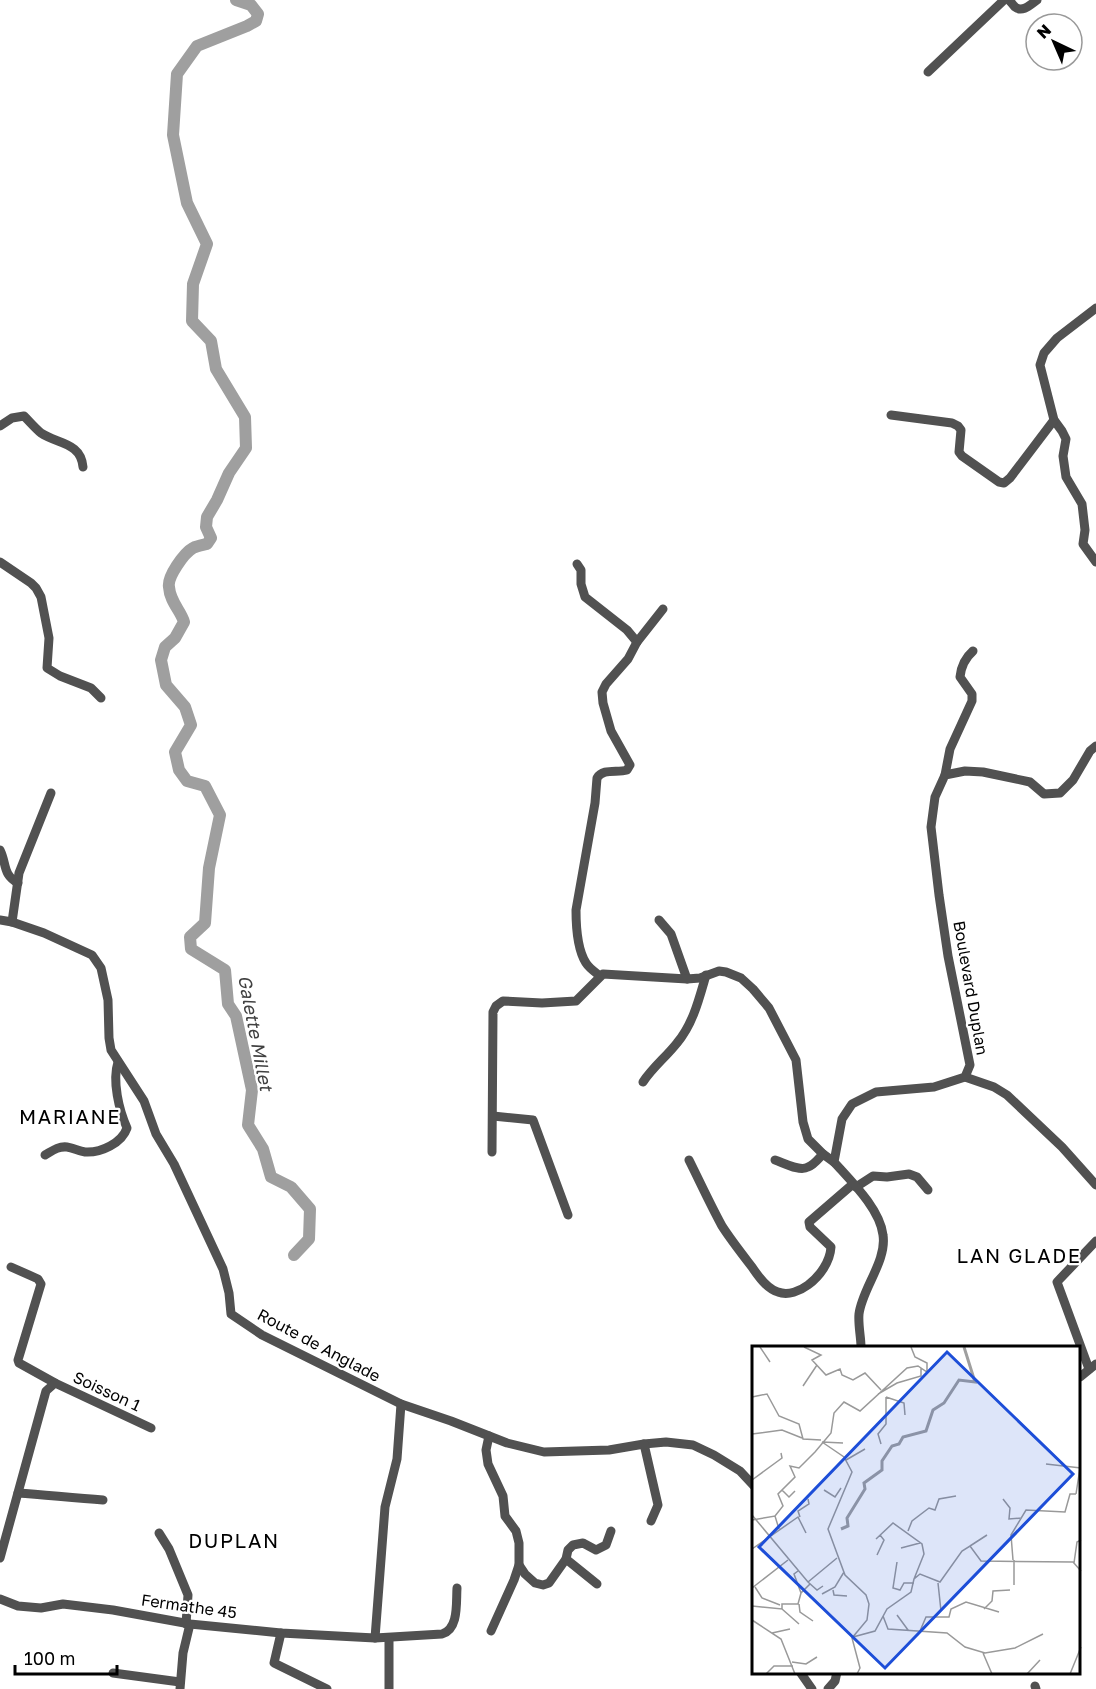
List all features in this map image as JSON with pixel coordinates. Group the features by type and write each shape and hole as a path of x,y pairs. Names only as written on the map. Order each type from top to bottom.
{"street":[{"path":"928,72 1007,0 1020,9 1026,8 1037,0"},
{"path":"1096,308 1057,338 1049,346 1040,364 1054,420 1066,439 1063,456 1065,477 1082,504 1085,530 1083,544 1096,562"},
{"path":"891,415 952,423 957,426 961,430 959,452 962,456 999,482 1004,483 1054,420"},
{"path":"0,426 12,418 24,416 41,433 70,445 83,459 84,467"},
{"path":"0,562 31,583 41,597 49,638 47,668 60,676 91,688 101,698"},
{"path":"577,564 581,570 581,584 585,597 627,630 637,642"},
{"path":"600,976 585,962 576,923 576,910 594,812 597,778 604,772 627,770 630,765 611,731 602,692 663,609"},
{"name":"Boulevard Duplan","path":"834,1162 842,1119 852,1104 876,1092 934,1087 965,1077 970,1065 948,956 931,827 935,797 945,775 950,749 972,701 972,694 960,677 961,668 973,651"},
{"path":"945,775 965,771 983,772 1030,782 1044,794 1060,793 1073,780 1090,751 1096,746"},
{"path":"12,922 22,865 51,793"},
{"path":"0,850 9,878 18,883"},
{"name":"Route de Anglade","path":"0,920 44,933 92,956 101,968 108,1000 111,1050 144,1101 156,1134 174,1164 224,1269 231,1314 262,1335 401,1404 507,1443 544,1452 609,1450 666,1442 693,1445 740,1471 752,1483"},
{"path":"659,920 671,934 687,979"},
{"path":"492,1152 493,1012 496,1006 503,1001 542,1003 576,1001 600,976 607,974 687,979 700,978 719,971 741,978 769,1008 796,1060 803,1122 808,1139 834,1162 872,1207 884,1235 881,1255 859,1314 861,1346"},
{"path":"643,1082 656,1064 682,1037 691,1021 706,975"},
{"path":"45,1155 55,1149 66,1147 91,1152 119,1141 127,1128 115,1084 118,1062"},
{"path":"965,1077 994,1087 1007,1095 1062,1148 1096,1185"},
{"path":"493,1116 533,1120 568,1215"},
{"path":"775,1160 805,1169 823,1154"},
{"path":"689,1160 735,1245 758,1275 770,1288 779,1293 793,1293 806,1287 819,1276 829,1258 831,1247 810,1227 809,1222 855,1186 873,1176 887,1178 909,1174 917,1177 928,1190"},
{"path":"1092,1367 1057,1282 1096,1241"},
{"path":"11,1267 38,1279 41,1284 19,1363 55,1383"},
{"name":"Soisson 1","path":"0,1558 4,1527 18,1493 46,1391 55,1383 151,1428"},
{"path":"375,1638 385,1507 397,1459 401,1404"},
{"path":"489,1436 486,1450 488,1464 502,1496 505,1516 516,1531 519,1543 519,1565 491,1631"},
{"path":"644,1444 658,1505 651,1521"},
{"path":"18,1493 103,1500"},
{"path":"519,1565 535,1583 543,1585 549,1583 573,1545 583,1543 596,1550 606,1545 611,1531"},
{"path":"113,1674 180,1686 188,1624 188,1595 169,1549 159,1533"},
{"path":"566,1559 597,1584"},
{"name":"Fermathe 45","path":"0,1599 18,1606 41,1608 63,1604 113,1610 188,1624 281,1633 389,1638 442,1634 449,1630 454,1624 457,1588"},
{"path":"281,1633 274,1663 327,1689"},
{"path":"389,1638 389,1689"},
{"path":"801,1674 812,1689"},
{"path":"828,1689 835,1681 837,1674"}],"waterway":[{"name":"Galette Millet","path":"236,0 251,5 258,14 256,21 197,46 177,74 173,135 187,203 207,244 193,284 192,321 211,341 216,369 245,417 246,448 229,473 207,517 206,527 211,538 207,544 189,551 171,577 170,592 184,622 175,638 165,647 161,660 166,685 185,707 191,725 175,752 179,770 187,781 205,786 220,815 209,868 205,923 190,937 191,949 225,970 228,1004 236,1016 252,1090 248,1125 263,1149 271,1177 291,1187 310,1209 309,1239 294,1255"}],"district":[{"name":"MARIANE","path":"70,1117"},
{"name":"LAN GLADE","path":"1019,1256"},
{"name":"DUPLAN","path":"234,1541"}]}
